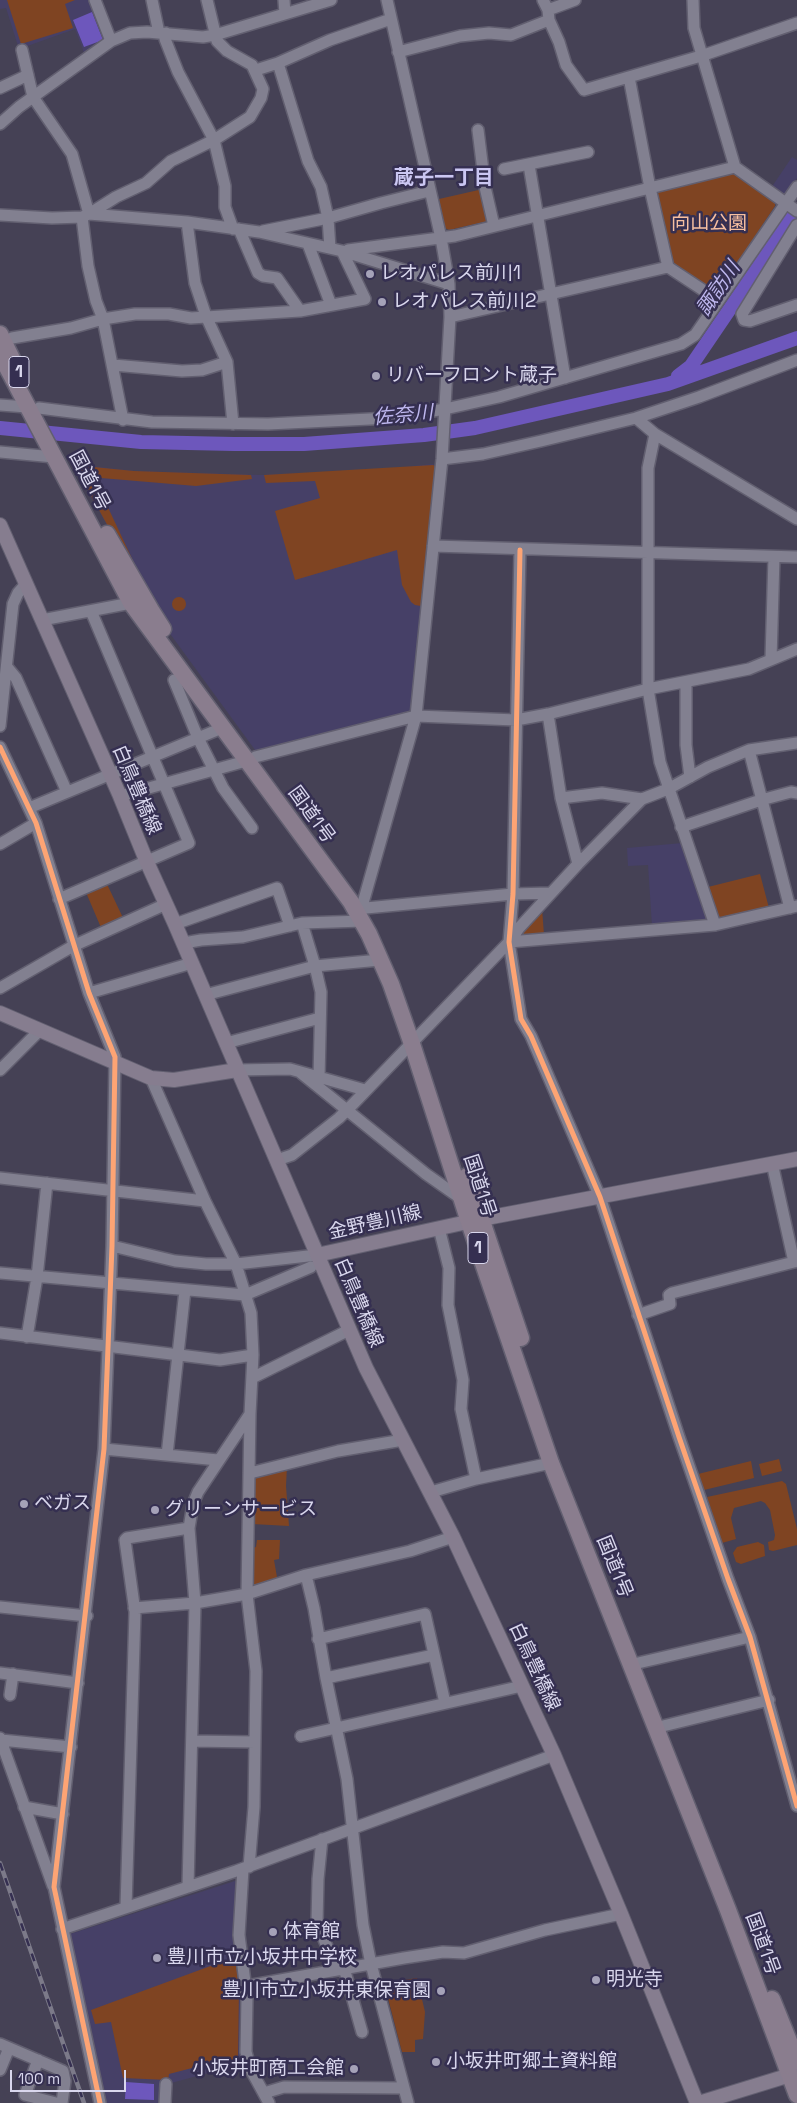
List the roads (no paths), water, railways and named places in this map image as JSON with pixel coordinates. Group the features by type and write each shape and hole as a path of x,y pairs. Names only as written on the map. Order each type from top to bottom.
{"highway":[{"name":"国道1号","path":"6,336 33,408"},
{"name":"国道1号","path":"0,354 33,408 59,456 131,603 222,728 251,759"},
{"name":"国道1号","path":"59,456 151,610 251,759 364,911 392,962 463,1200 475,1220 551,1463 728,1910 794,2070"},
{"name":"国道1号","path":"364,911 380,960 415,1041 475,1220 562,1464 794,2070 797,2095"}],"main road":[{"name":"白鳥豊橋線","path":"0,525 109,775 120,796 146,860 176,924 237,1070"},
{"path":"0,1013 150,1078 174,1080 237,1070"},
{"name":"金野豊川線","path":"237,1070 277,1160 314,1261 475,1220 797,1158"},
{"name":"白鳥豊橋線","path":"314,1261 366,1368 431,1492 554,1755 622,1914 698,2103"},
{"path":"698,2103 794,2070"}],"street":[{"path":"95,0 111,41"},
{"path":"152,0 162,33 178,72 214,140 225,186 225,207 258,272 263,276 277,278 300,311"},
{"path":"85,216 116,197 146,182 171,161 214,140 250,116 263,89 256,70 252,65 227,51 215,35 206,0"},
{"path":"284,0 285,14"},
{"path":"0,124 20,107 111,41 130,33 162,33 204,37 331,0"},
{"path":"364,911 416,716 442,457 450,317 449,284 441,238 387,0"},
{"path":"398,52 460,36 489,33 510,35 547,10 575,0"},
{"path":"693,0 694,28 734,167 791,207"},
{"path":"547,10 560,42 566,65 584,90 701,56 797,23"},
{"path":"256,70 278,64 330,40 391,19"},
{"path":"22,50 34,97 72,154 85,216 88,266 96,301 103,319 123,420"},
{"path":"278,64 308,161 322,187 328,218 330,248"},
{"path":"0,88 28,75"},
{"path":"629,77 650,188 668,267 718,300"},
{"path":"478,130 485,187 494,226"},
{"path":"504,169 588,152"},
{"path":"529,165 565,378"},
{"path":"342,251 441,238 734,167"},
{"path":"0,405 123,420 268,424 390,418 444,412 499,397 686,342 695,335 718,300 791,207 797,187"},
{"path":"259,232 328,218 381,202 429,191"},
{"path":"0,215 52,218 85,216 187,222 259,232 342,251 449,284"},
{"path":"187,222 195,282 206,316 227,362 234,424"},
{"path":"797,225 742,314 744,320 750,321 797,305"},
{"path":"308,244 331,306"},
{"path":"6,336 72,328 103,319 135,314 169,314 191,318 300,311 365,299 342,251"},
{"path":"450,317 668,267"},
{"path":"442,457 483,454 541,442 636,418 699,397 797,360"},
{"path":"113,365 182,371 202,370 227,362"},
{"path":"636,418 656,434 797,519"},
{"path":"656,434 648,468 648,689 660,762 715,925"},
{"path":"0,452 59,456"},
{"path":"433,546 797,557"},
{"path":"520,550 513,894 509,942 521,1019 531,1036 600,1197 638,1315 728,1579 750,1637 797,1806"},
{"path":"770,659 774,557"},
{"path":"0,726 13,604 18,593 26,584"},
{"path":"42,620 131,603"},
{"path":"59,899 188,843 165,783 91,611"},
{"path":"120,796 251,759 416,716 516,720 648,689 749,669 797,649"},
{"path":"7,667 16,678 67,792"},
{"path":"174,680 213,770 223,788 252,828"},
{"path":"686,682 686,745 690,777"},
{"path":"548,714 561,798 578,864"},
{"path":"29,808 222,728"},
{"path":"277,1160 292,1155 347,1110 509,942 550,893 642,799 668,789 748,750 797,743"},
{"path":"0,747 36,823 73,946 89,993 115,1057 112,1246 104,1449 54,1887"},
{"path":"509,942 715,925 793,907 748,750"},
{"path":"681,827 761,800 791,792 797,793"},
{"path":"561,798 602,793 642,799"},
{"path":"0,844 36,823"},
{"path":"176,924 277,888 290,926"},
{"path":"184,944 201,940 243,937 364,911 513,894 550,893"},
{"path":"0,988 73,946 166,904"},
{"path":"302,923 316,966 321,992 319,1078"},
{"path":"205,995 316,966 380,960"},
{"path":"89,993 192,963"},
{"path":"226,1043 320,1018"},
{"path":"0,1070 39,1031"},
{"path":"237,1070 278,1068 365,1090"},
{"path":"301,1073 426,1174 463,1200"},
{"path":"150,1078 236,1264 252,1327 253,1356 250,1414 247,1594 256,1671 255,1742 239,1936 247,1986 246,2052 250,2070 266,2098 284,2088 404,2088"},
{"path":"638,1315 670,1304 669,1295 672,1293 796,1261 772,1163"},
{"path":"0,1178 205,1200"},
{"path":"27,1337 37,1277 47,1183"},
{"path":"439,1228 449,1268 448,1305 462,1380 461,1409 476,1479"},
{"path":"112,1246 175,1261 236,1264 314,1261"},
{"path":"0,1273 245,1295 314,1261"},
{"path":"167,1455 185,1290"},
{"path":"252,1378 349,1330"},
{"path":"0,1333 220,1360 253,1356"},
{"path":"188,1887 195,1603 189,1528 193,1504 198,1492 250,1414"},
{"path":"250,1473 338,1450 403,1440"},
{"path":"104,1449 218,1460"},
{"path":"431,1492 476,1479 551,1463"},
{"path":"126,1907 134,1608 125,1540 127,1538 189,1528"},
{"path":"134,1608 195,1603 247,1594 306,1575 410,1551 452,1537"},
{"path":"306,1575 314,1608 335,1728 347,1779 364,1925 371,1964 408,2103"},
{"path":"0,1607 86,1616"},
{"path":"318,1639 425,1614 445,1703"},
{"path":"638,1663 750,1637"},
{"path":"326,1678 434,1655"},
{"path":"0,1673 78,1683"},
{"path":"10,1695 14,1674"},
{"path":"301,1736 522,1686"},
{"path":"663,1726 769,1700"},
{"path":"71,1747 0,1739 54,1887 100,2103"},
{"path":"192,1741 255,1742"},
{"path":"62,1929 246,1868 353,1827 554,1755"},
{"path":"24,1807 63,1814"},
{"path":"322,1839 318,1879 317,1923 341,1969 362,2032"},
{"path":"247,1986 443,1952 464,1953 545,1930 622,1914"},
{"path":"0,2070 5,2046 63,2071 65,2081 62,2103"},
{"path":"38,2060 25,2096 56,2103"},
{"path":"166,2084 166,2103"}],"waterway":[{"name":"諏訪川","path":"678,376 691,366 797,210"},
{"name":"佐奈川","path":"0,428 141,442 234,444 304,444 424,435 475,428 668,384 797,338"}],"railway":[{"path":"0,1863 84,2103"}],"place":[{"name":"レオパレス前川1","path":"370,274"},
{"name":"レオパレス前川2","path":"382,302"},
{"name":"リバーフロント蔵子","path":"376,376"},
{"name":"ベガス","path":"24,1504"},
{"name":"グリーンサービス","path":"155,1510"},
{"name":"体育館","path":"273,1932"},
{"name":"豊川市立小坂井中学校","path":"157,1958"},
{"name":"明光寺","path":"596,1980"},
{"name":"豊川市立小坂井東保育園","path":"441,1991"},
{"name":"小坂井町郷土資料館","path":"436,2062"},
{"name":"小坂井町商工会館","path":"354,2069"}],"district":[{"name":"蔵子一丁目","path":"444,179"}],"park label":[{"name":"向山公園","path":"709,224"}]}
